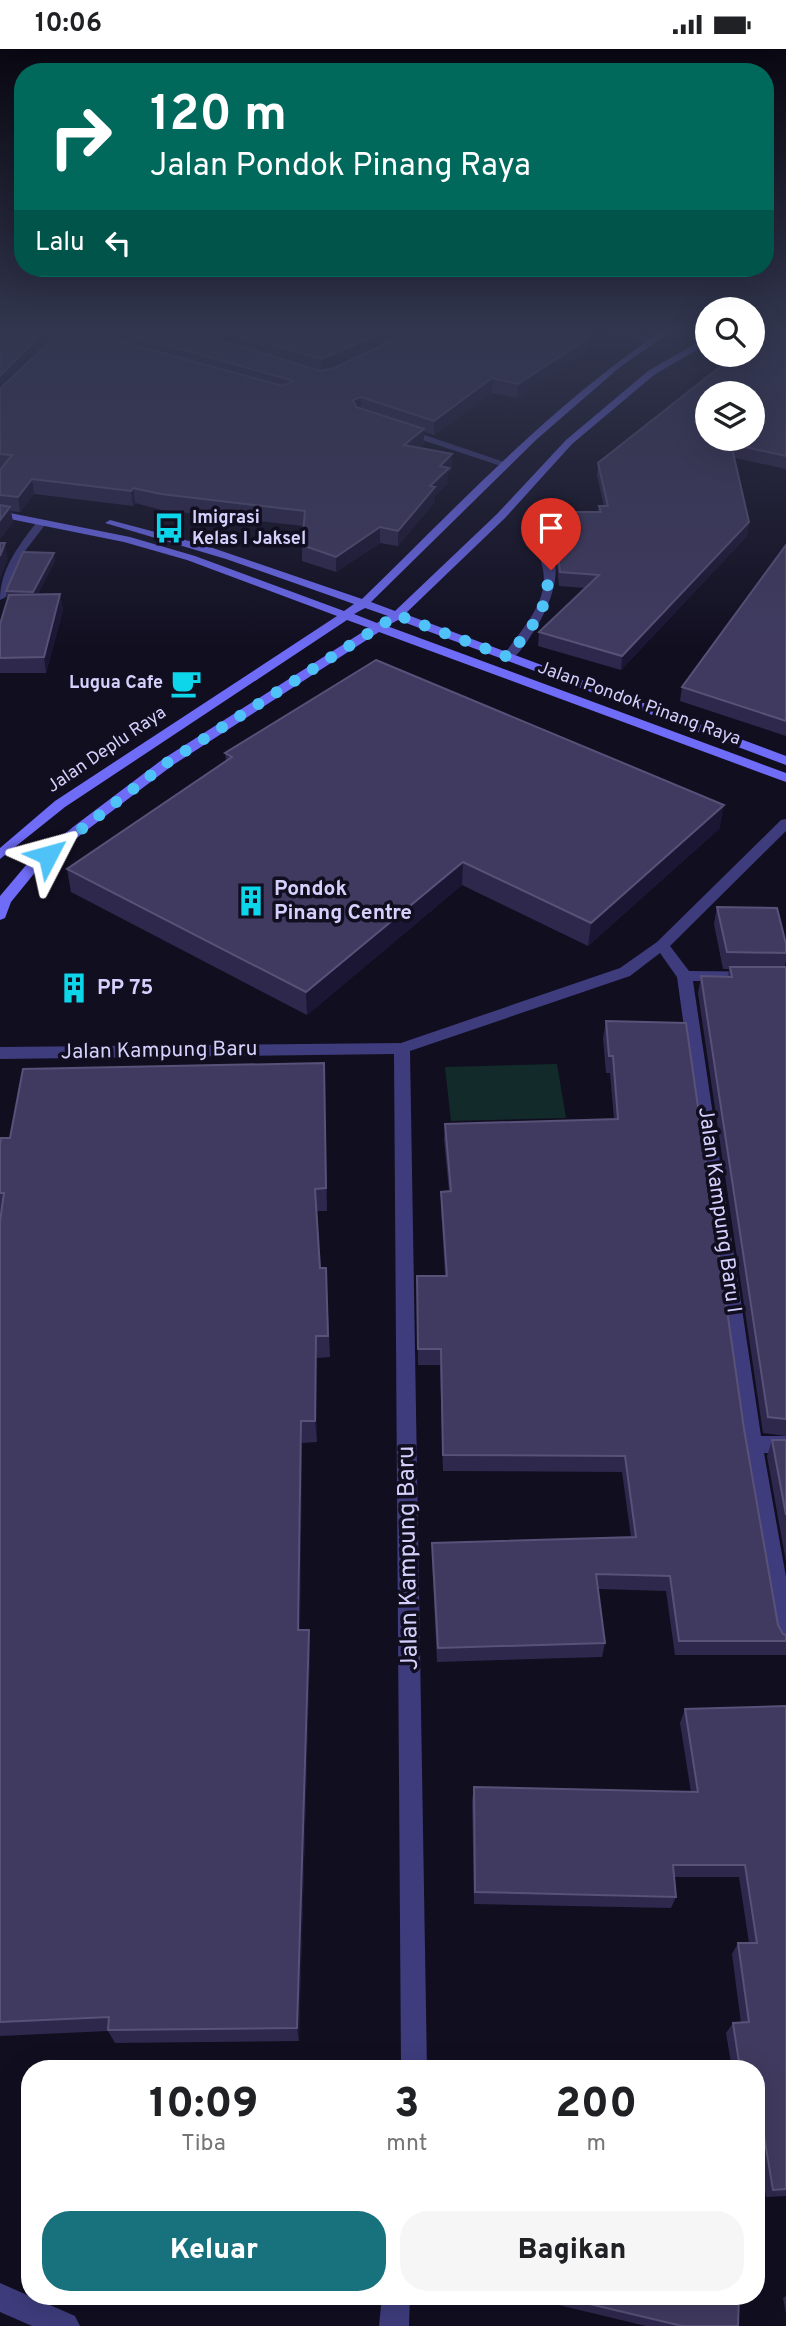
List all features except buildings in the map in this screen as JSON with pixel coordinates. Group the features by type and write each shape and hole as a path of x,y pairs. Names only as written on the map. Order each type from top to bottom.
{"main road":[{"name":"Jalan Deplu Raya","path":"1,850 60,804 147,744 364,603 534,437"},
{"path":"535,437 548,442 569,442"},
{"path":"0,915 4,901 32,867 168,762 397,615 501,516 575,437"},
{"name":"Jalan Pondok Pinang Raya","path":"0,503 158,533 364,603 786,761"},
{"name":"Jalan Pondok Pinang Raya","path":"0,515 43,521 191,558 786,778"},
{"path":"1,850 4,858 11,863 32,867"}],"street":[{"path":"423,437 505,464"},
{"path":"0,597 20,551 43,521"},
{"path":"508,657 541,614 548,594 549,561 541,543 532,536"},
{"name":"Jalan Kampung Baru","path":"0,1053 402,1048 625,972 662,945 786,823"},
{"path":"662,945 685,976 786,977"},
{"name":"Jalan Kampung Baru I","path":"685,976 752,1444 786,1639"},
{"name":"Jalan Kampung Baru","path":"402,1048 414,2060"},
{"path":"752,1444 786,1445"},
{"path":"0,2297 65,2326"},
{"path":"394,2326 395,2305"}],"green space":[{"path":"557,1064 566,1118 451,1121 445,1067"}],"place":[{"name":"Imigrasi Kelas I Jaksel","path":"169,528"},
{"name":"Lugua Cafe","path":"186,683"},
{"name":"Pondok Pinang Centre","path":"251,901"},
{"name":"PP 75","path":"74,988"}],"route":[{"path":"48,855 168,762 397,615 508,657 541,614 548,594 551,570"}]}
